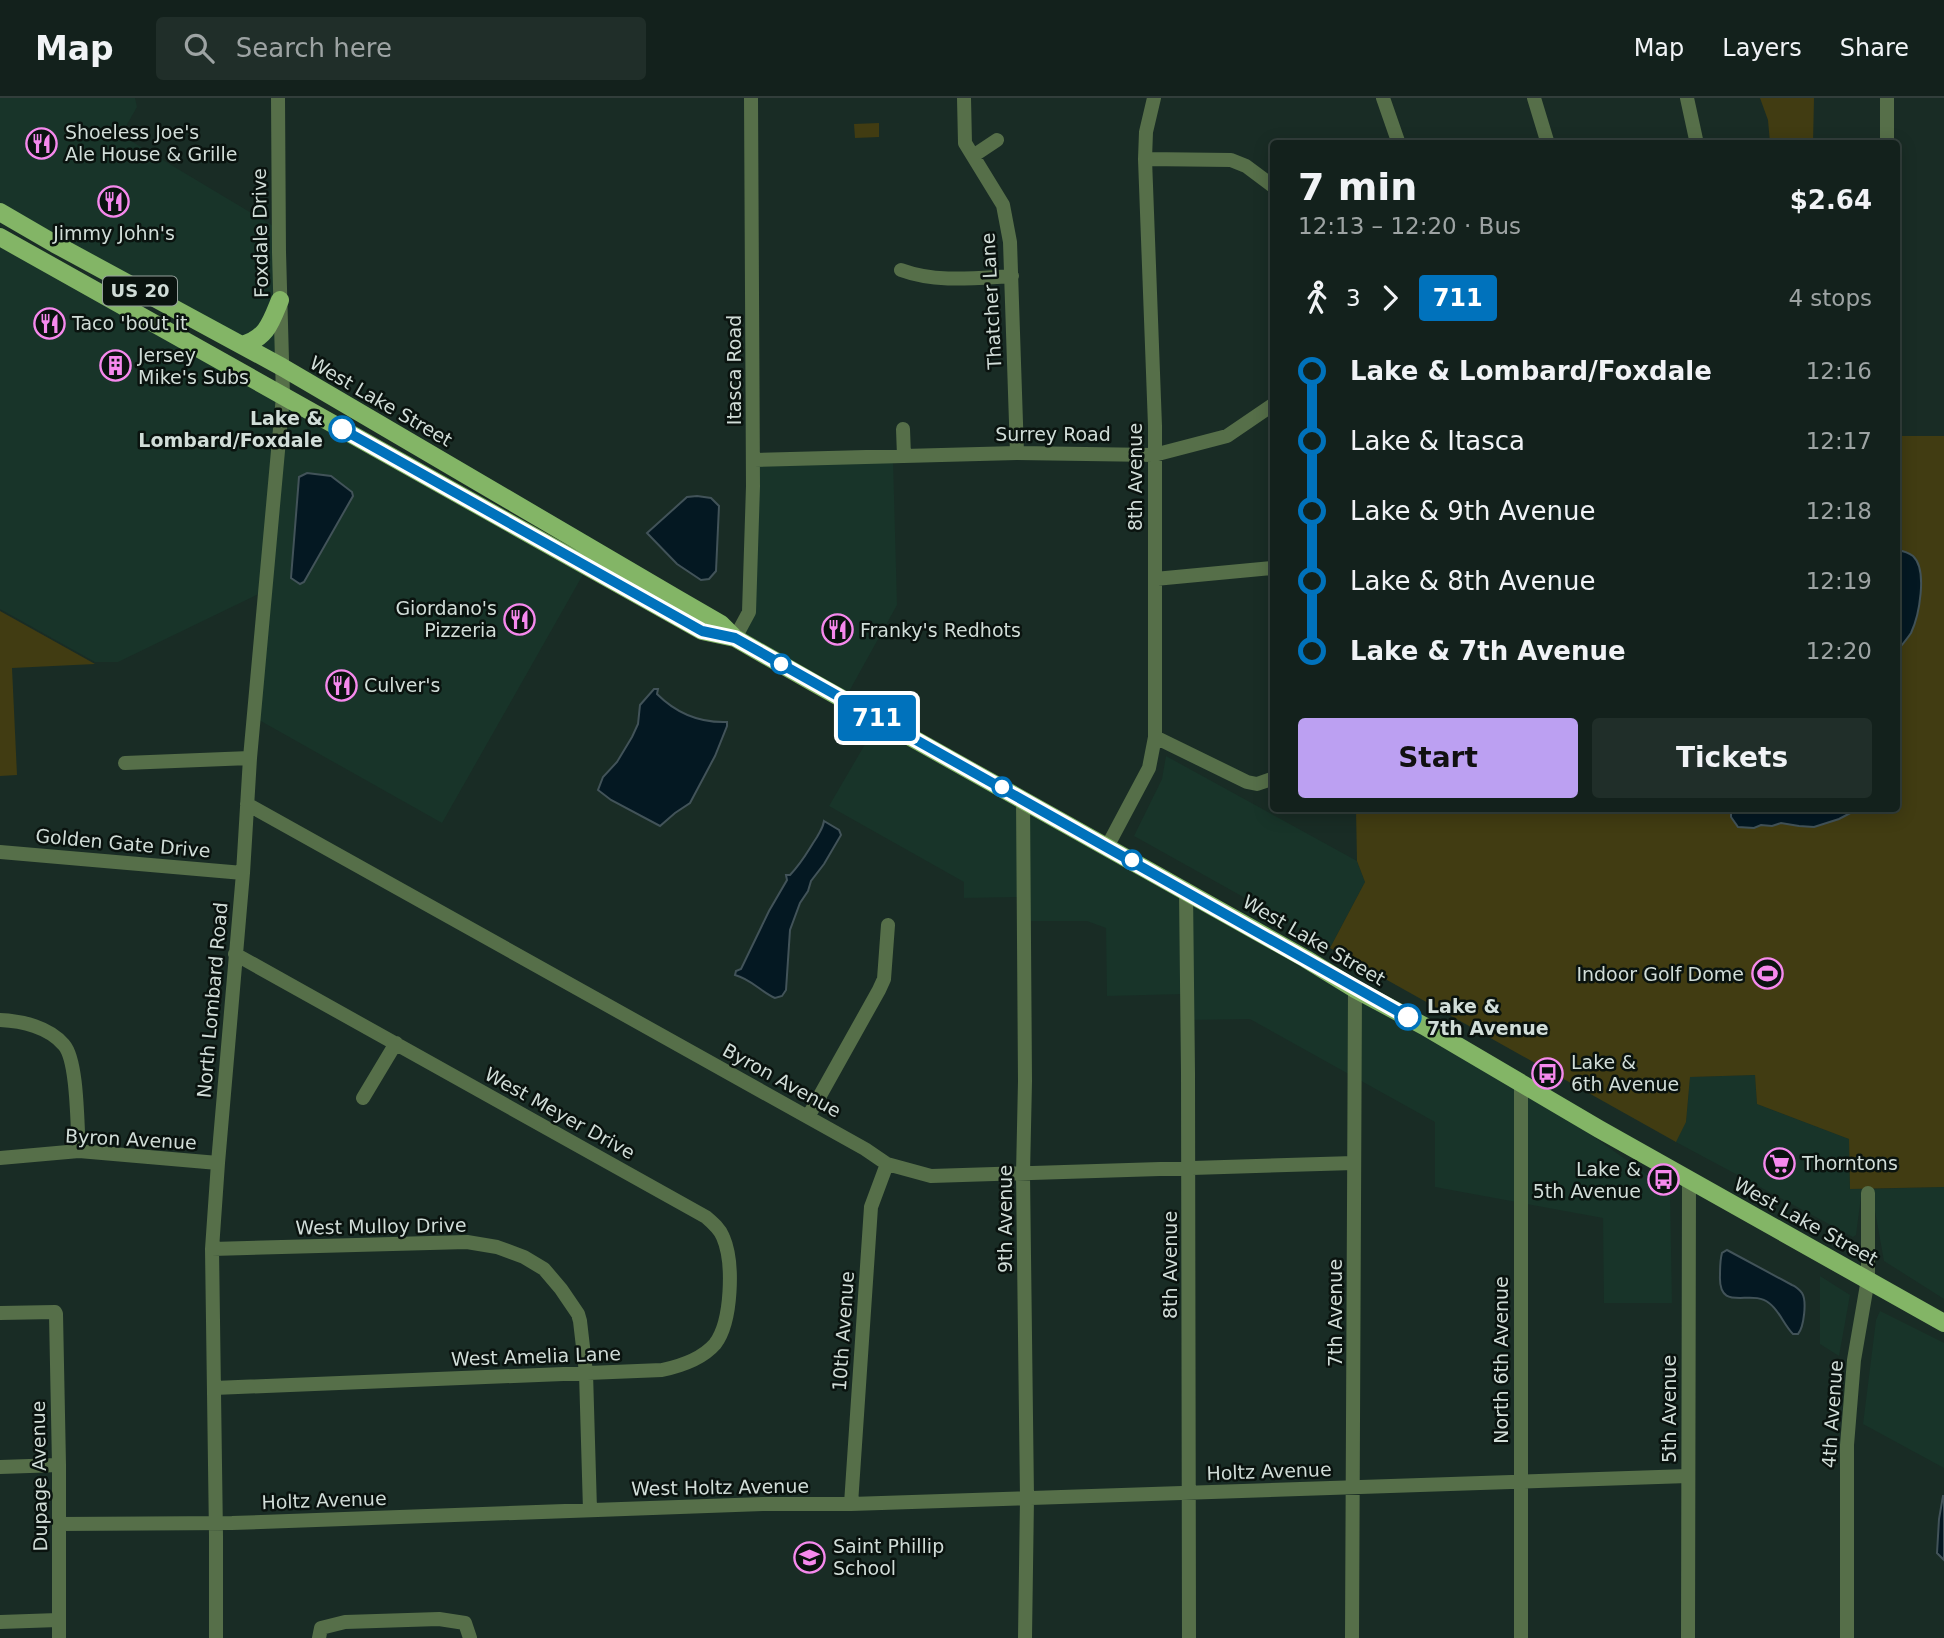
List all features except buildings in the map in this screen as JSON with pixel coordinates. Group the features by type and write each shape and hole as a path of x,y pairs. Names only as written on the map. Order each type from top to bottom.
{"main road":[{"name":"West Lake Street","path":"0,212 282,367 714,620 735,638 1322,968 1599,1129 1944,1323"},
{"name":"West Lake Street","path":"0,237 702,631 735,638"},
{"path":"242,345 251,343 264,332 281,300"}],"street":[{"name":"Foxdale Drive","path":"278,98 282,367"},
{"name":"Itasca Road","path":"735,638 749,612 754,460 751,98"},
{"name":"Thatcher Lane","path":"964,98 965,143 1003,205 1010,242 1017,453"},
{"name":"8th Avenue","path":"1107,847 1149,768 1156,737 1155,426 1145,159 1146,132 1154,98"},
{"path":"1383,98 1398,140"},
{"path":"1534,98 1547,140"},
{"path":"1687,98 1696,140"},
{"path":"1887,98 1887,140"},
{"path":"973,156 997,140"},
{"path":"1145,159 1231,160 1246,166 1270,184"},
{"path":"901,270 917,276 945,279 1012,276"},
{"name":"North Lombard Road","path":"216,1638 212,1250 250,758 283,397 282,367"},
{"name":"Surrey Road","path":"754,460 1017,453 1154,455 1227,436 1270,407"},
{"path":"903,429 904,456"},
{"path":"1155,579 1270,568"},
{"path":"1156,737 1247,782 1257,784 1270,779"},
{"path":"125,763 250,758"},
{"name":"9th Avenue","path":"1023,799 1023,1174 1027,1498 1025,1638"},
{"name":"Byron Avenue","path":"247,804 865,1149 887,1164 931,1176 1354,1163"},
{"name":"Golden Gate Drive","path":"0,852 243,873"},
{"name":"8th Avenue","path":"1186,891 1189,1638"},
{"path":"808,1117 884,979 888,925"},
{"name":"West Meyer Drive","path":"235,954 706,1217"},
{"name":"7th Avenue","path":"1352,1638 1355,989"},
{"path":"0,1020 32,1025 66,1046 73,1063 79,1151"},
{"path":"363,1098 396,1043"},
{"name":"North 6th Avenue","path":"1521,1082 1521,1638"},
{"name":"Byron Avenue","path":"0,1158 79,1151 218,1163"},
{"name":"10th Avenue","path":"851,1504 871,1207 887,1164"},
{"name":"5th Avenue","path":"1688,1638 1689,1180"},
{"name":"4th Avenue","path":"1847,1638 1847,1445 1854,1360 1868,1279 1868,1193"},
{"name":"West Amelia Lane","path":"214,1388 662,1370 680,1366 706,1353 717,1341 726,1318 729,1263 723,1237 715,1224 706,1217"},
{"name":"West Mulloy Drive","path":"212,1250 453,1242 498,1247 524,1257 544,1269 561,1289 580,1321 586,1373 590,1510"},
{"name":"Dupage Avenue","path":"0,1313 56,1314 59,1638"},
{"path":"0,1467 59,1465"},
{"name":"Holtz Avenue","path":"851,1504 1688,1476"},
{"name":"West Holtz Avenue","path":"590,1510 851,1504"},
{"name":"Holtz Avenue","path":"59,1524 216,1523 590,1510"},
{"path":"320,1633 345,1622 439,1619 466,1623 470,1638"},
{"path":"0,1622 58,1620"}],"shaded area":[{"path":"0,98 135,98 137,107 121,135 275,227 278,363 0,206"},
{"path":"1760,98 1814,98 1813,140 1770,140 1768,120"},
{"path":"879,123 879,137 855,138 854,124"},
{"path":"0,241 585,571 442,823 259,720 269,589 118,662 95,662 0,609"},
{"path":"1900,436 1944,436 1944,1187 1850,1189 1849,1139 1757,1104 1755,1075 1690,1077 1686,1122 1676,1142 1330,948 1365,882 1357,861 1356,812 1900,812"},
{"path":"893,459 897,605 846,697 737,637 752,612 756,462"},
{"path":"0,611 95,664 12,668 17,775 0,776"},
{"path":"878,722 1020,800 1021,897 964,898 964,882 829,806"},
{"path":"1166,756 1357,861 1365,882 1331,946 1134,836 1162,779"},
{"path":"1025,804 1518,1083 1670,1191 1672,1303 1604,1303 1603,1218 1435,1187 1435,1122 1250,1019 1186,1020 1185,994 1107,996 1106,928 1087,921 1026,921"},
{"path":"1755,1075 1757,1104 1849,1139 1850,1189 1862,1189 1856,1235 1853,1237 1676,1142 1686,1122 1690,1077"},
{"path":"1944,1187 1944,1299 1884,1261 1871,1189"},
{"path":"1820,1276 1850,1295 1839,1356 1820,1344"},
{"path":"1880,1311 1944,1343 1944,1468 1863,1424 1876,1320"}],"water":[{"path":"307,473 331,476 352,492 353,496 304,582 300,584 291,578 299,477"},
{"path":"687,497 711,498 719,506 716,571 709,579 701,580 677,564 647,533"},
{"path":"1900,551 1913,556 1920,572 1921,593 1911,633 1900,647"},
{"path":"654,689 658,689 657,694 665,701 689,716 707,721 727,722 715,756 690,803 660,826 611,800 598,790 603,777 617,762 632,737 638,724 640,705"},
{"path":"1731,812 1852,812 1814,827 1781,823 1754,828 1738,827 1731,817"},
{"path":"824,821 839,830 841,835 800,903 790,930 786,990 782,996 775,998 735,975 736,971 741,969 787,880 786,875 790,875 802,860"},
{"path":"1727,1250 1795,1286 1801,1292 1804,1297 1804,1314 1798,1334 1793,1334 1776,1310 1762,1299 1737,1298 1724,1294 1720,1264 1722,1253"},
{"path":"1944,1496 1944,1560 1937,1553"}],"bus line":[{"name":"711","path":"342,429 702,631 735,638 1408,1017"}],"place":[{"name":"Shoeless Joe's Ale House & Grille","path":"42,143"},
{"name":"Jimmy John's","path":"114,202"},
{"name":"Taco 'bout it","path":"49,323"},
{"name":"Jersey Mike's Subs","path":"115,366"},
{"name":"Lake & Lombard/Foxdale","path":"342,429"},
{"name":"Giordano's Pizzeria","path":"520,619"},
{"name":"Franky's Redhots","path":"837,630"},
{"name":"Culver's","path":"341,685"},
{"name":"Indoor Golf Dome","path":"1767,974"},
{"name":"Lake & 7th Avenue","path":"1408,1017"},
{"name":"Lake & 6th Avenue","path":"1548,1073"},
{"name":"Thorntons","path":"1779,1163"},
{"name":"Lake & 5th Avenue","path":"1664,1180"},
{"name":"Saint Phillip School","path":"810,1557"}]}
